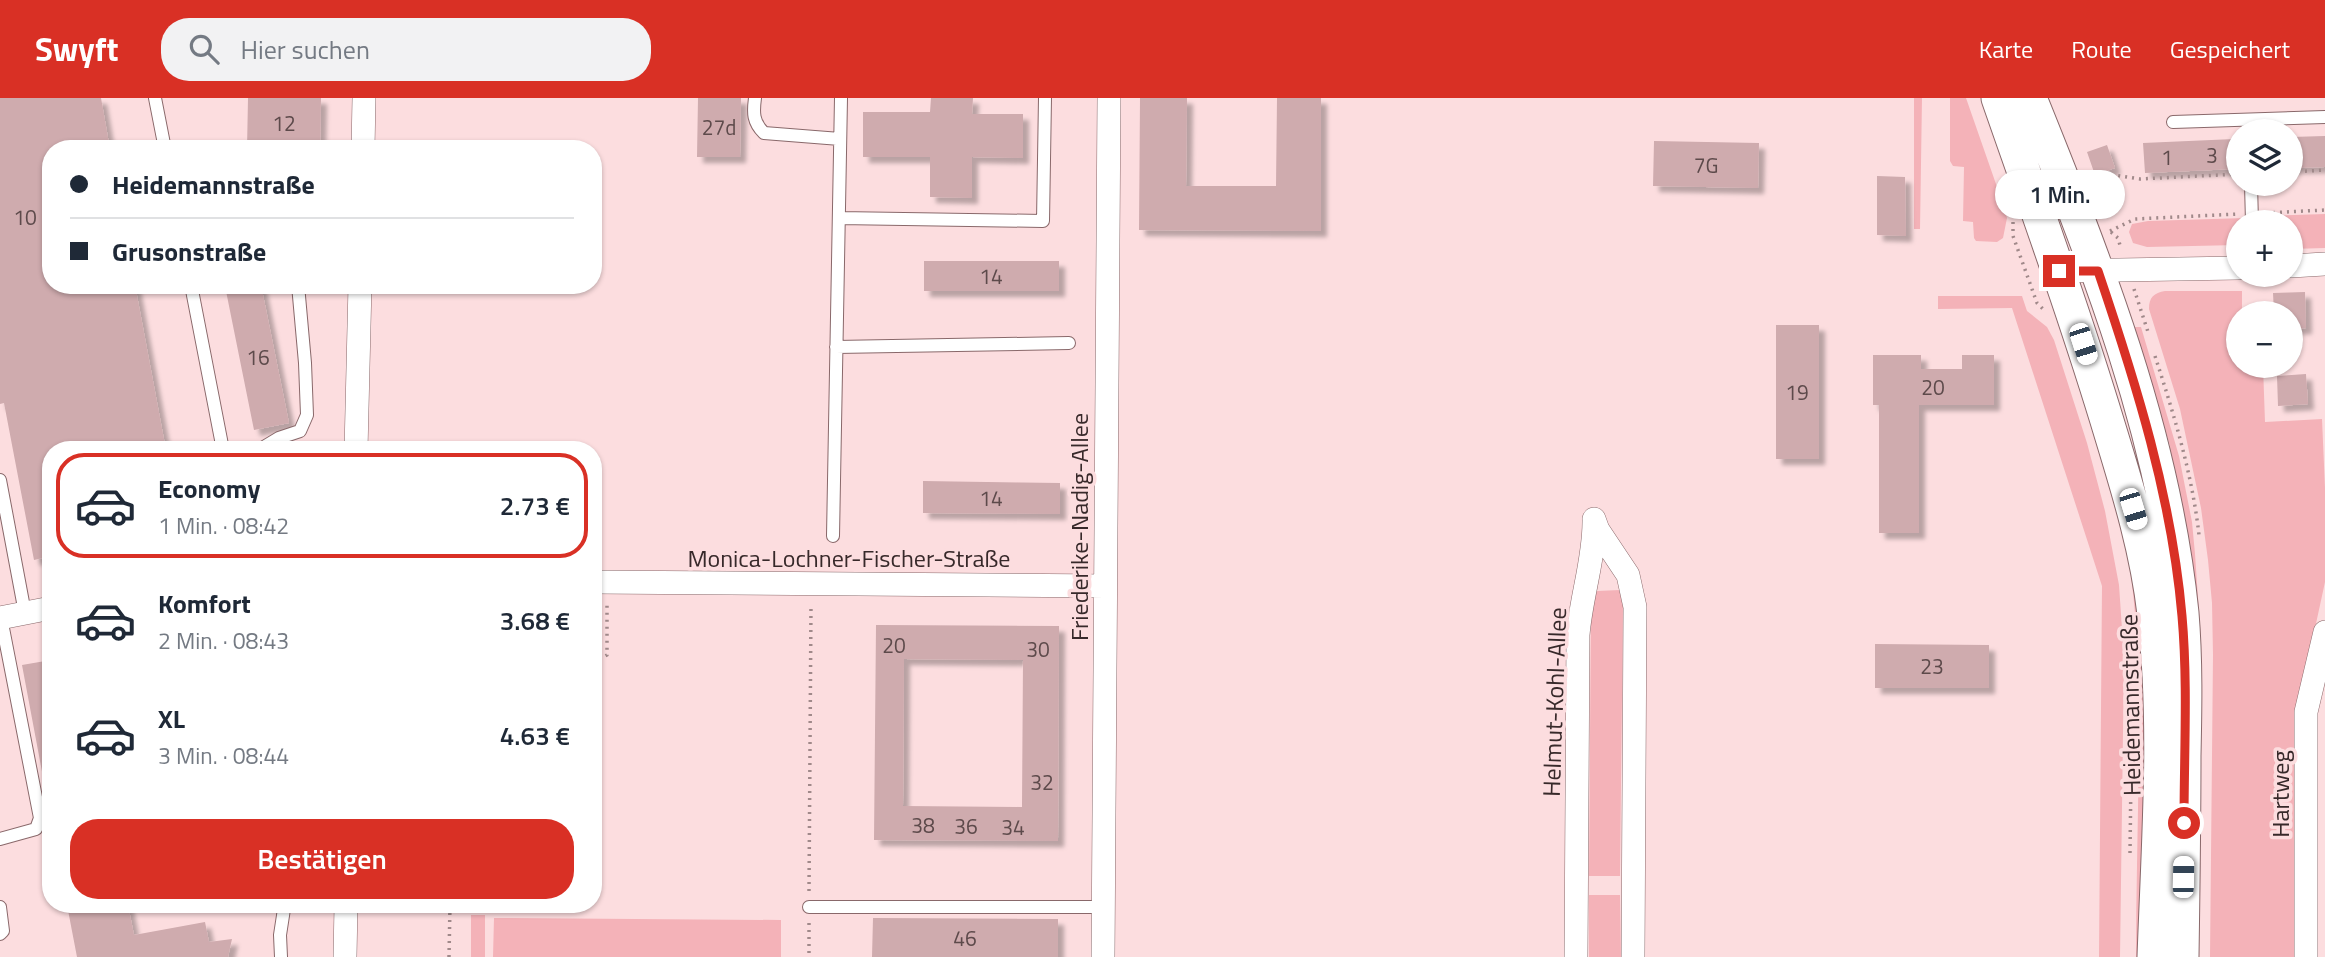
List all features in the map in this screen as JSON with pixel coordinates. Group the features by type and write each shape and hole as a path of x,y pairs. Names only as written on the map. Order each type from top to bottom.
{"main road":[{"name":"Heidemannstraße","path":"1998,98 2095,380 2141,535 2154,613 2160,684 2154,957"},
{"path":"2030,98 2116,324 2158,470 2174,550 2182,614 2185,702 2182,957"}],"street":[{"path":"363,140 365,98"},
{"name":"Friederike-Nadig-Allee","path":"1103,957 1109,98"},
{"path":"2303,265 2325,264"},
{"path":"2059,271 2226,268"},
{"path":"356,441 360,294"},
{"name":"Helmut-Kohl-Allee","path":"1576,957 1578,635 1592,559 1594,519 1598,530 1628,575 1635,607 1633,957"},
{"name":"Monica-Lochner-Fischer-Straße","path":"602,583 1105,586"},
{"path":"0,618 42,610"},
{"name":"Hartweg","path":"2306,957 2306,712 2325,632"},
{"path":"345,957 346,913"}],"lane":[{"path":"155,98 162,140"},
{"path":"755,98 753,113 756,125 764,133 841,139"},
{"path":"833,536 841,98"},
{"path":"839,218 1043,220 1045,98"},
{"path":"2303,119 2325,117"},
{"path":"2173,122 2226,124"},
{"path":"193,294 221,441"},
{"path":"274,441 300,431 307,415 299,294"},
{"path":"836,347 1069,343"},
{"path":"0,480 25,613"},
{"path":"0,618 40,818 36,829 0,839"},
{"path":"0,907 3,931 0,934"},
{"path":"809,907 1103,907"},
{"path":"281,957 280,935 283,913"}],"path":[{"path":"2303,171 2325,170"},
{"path":"2090,186 2114,175 2140,179 2226,175"},
{"path":"2303,212 2325,210"},
{"path":"2110,231 2135,219 2226,218"},
{"path":"809,957 811,585"},
{"path":"602,604 607,655 602,658"},
{"name":"Heidemannstraße","path":"2130,862 2132,687"},
{"path":"449,957 450,913"}],"shaded area":[{"path":"1914,98 1922,98 1920,229 1914,229"},
{"path":"1950,98 1966,98 2004,207 2007,218 2003,238 1997,242 1976,241 1973,222 1963,221 1964,167 1953,166 1950,161"},
{"path":"2325,214 2325,248 2303,249 2303,215"},
{"path":"2226,219 2226,245 2147,247 2133,243 2129,232 2132,224"},
{"path":"2242,291 2242,301 2226,301 2226,378 2263,378 2265,422 2322,419 2325,582 2299,702 2296,957 2210,957 2212,603 2201,508 2180,409 2149,309 2150,301 2158,293"},
{"path":"1938,296 2022,296 2027,311 2047,327 2054,340 2087,443 2105,511 2119,585 2124,658 2120,957 2099,957 2102,586 2012,308 1938,309"},
{"path":"2134,327 2141,327 2179,456 2192,522 2201,642 2199,957 2193,957 2170,446"},
{"path":"2112,465 2147,638 2143,957 2136,957 2139,751 2135,607"},
{"path":"1620,590 1623,604 1620,876 1589,876 1591,599 1597,591"},
{"path":"1589,895 1620,895 1621,957 1589,957"},
{"path":"471,915 485,915 485,957 471,957"},
{"path":"494,918 781,920 781,957 493,957"}],"building":[{"path":"0,98 101,98 108,140 42,140 42,294 137,294 164,441 42,441 42,558 34,560 4,403 0,404"},
{"path":"248,98 321,98 320,140 247,140"},
{"path":"698,98 741,98 740,157 697,157"},
{"path":"931,98 973,98 972,114 1023,114 1023,158 972,157 972,198 930,197 930,157 863,157 863,112 930,112"},
{"path":"1140,98 1187,98 1186,186 1276,186 1277,98 1321,98 1321,231 1139,230"},
{"path":"2325,136 2325,167 2303,168 2303,137"},
{"path":"2226,139 2226,169 2145,173 2143,143"},
{"path":"1654,141 1759,143 1758,188 1653,186"},
{"path":"2107,145 2115,168 2095,175 2087,152"},
{"path":"1877,176 1905,177 1906,236 1877,235"},
{"path":"924,261 1059,261 1059,291 924,291"},
{"path":"2305,292 2306,328 2303,328 2303,301 2273,301 2273,293"},
{"path":"227,294 263,294 289,423 254,430"},
{"path":"1776,325 1819,325 1819,459 1776,459"},
{"path":"1873,355 1921,355 1921,369 1962,369 1962,355 1994,355 1994,405 1919,405 1919,533 1879,533 1879,405 1873,405"},
{"path":"2303,374 2306,374 2308,404 2278,406 2277,378 2303,378"},
{"path":"923,481 1060,483 1060,514 923,513"},
{"path":"876,625 1059,626 1058,841 874,840","holes":["904,659 1023,660 1022,807 903,806"]},
{"path":"1875,644 1989,645 1989,688 1875,688"},
{"path":"42,662 42,772 22,665"},
{"path":"69,913 130,913 134,935 205,922 209,942 232,939 228,957 77,957"},
{"path":"873,918 1058,919 1058,957 872,957"}],"route":[{"path":"2059,271 2098,271 2158,470 2174,550 2182,614 2184,823"}]}
